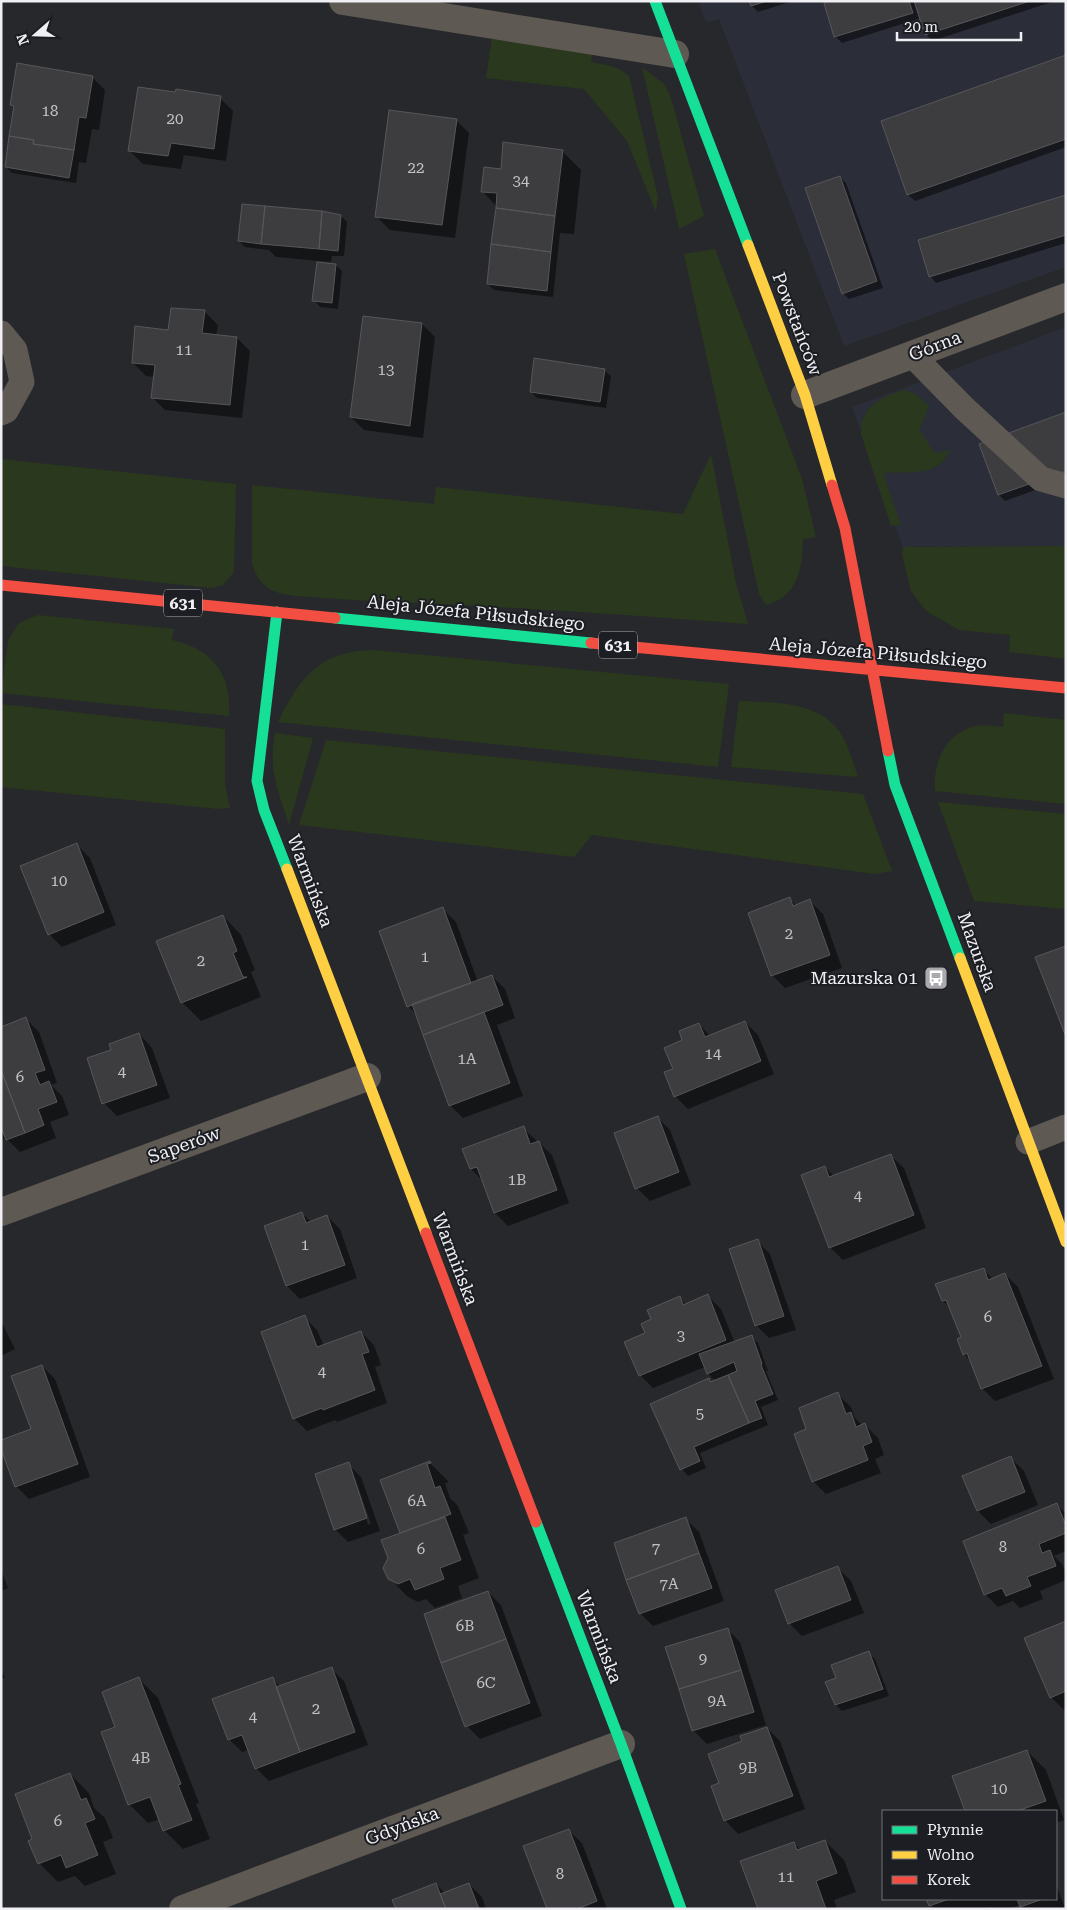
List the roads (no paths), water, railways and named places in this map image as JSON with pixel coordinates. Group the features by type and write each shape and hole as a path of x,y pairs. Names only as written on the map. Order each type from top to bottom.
{"street":[{"path":"343,1 675,54"},
{"name":"Powstańców","path":"655,1 805,395 845,528 872,670"},
{"name":"Górna","path":"805,395 1066,297"},
{"name":"Aleja Józefa Piłsudskiego","path":"1,585 1066,688"},
{"name":"Warmińska","path":"277,612 259,754 258,781 264,810 621,1744 681,1909"},
{"name":"Mazurska","path":"872,670 895,785 1066,1242"},
{"name":"Saperów","path":"1,1212 367,1077"},
{"name":"Gdyńska","path":"183,1909 621,1744"}],"lane":[{"path":"1,333 15,350 22,382 6,411 1,413"},
{"path":"912,355 964,408 1042,480 1066,486"},
{"path":"1028,1142 1066,1127"}],"place":[{"name":"Mazurska 01","path":"936,978"}]}
